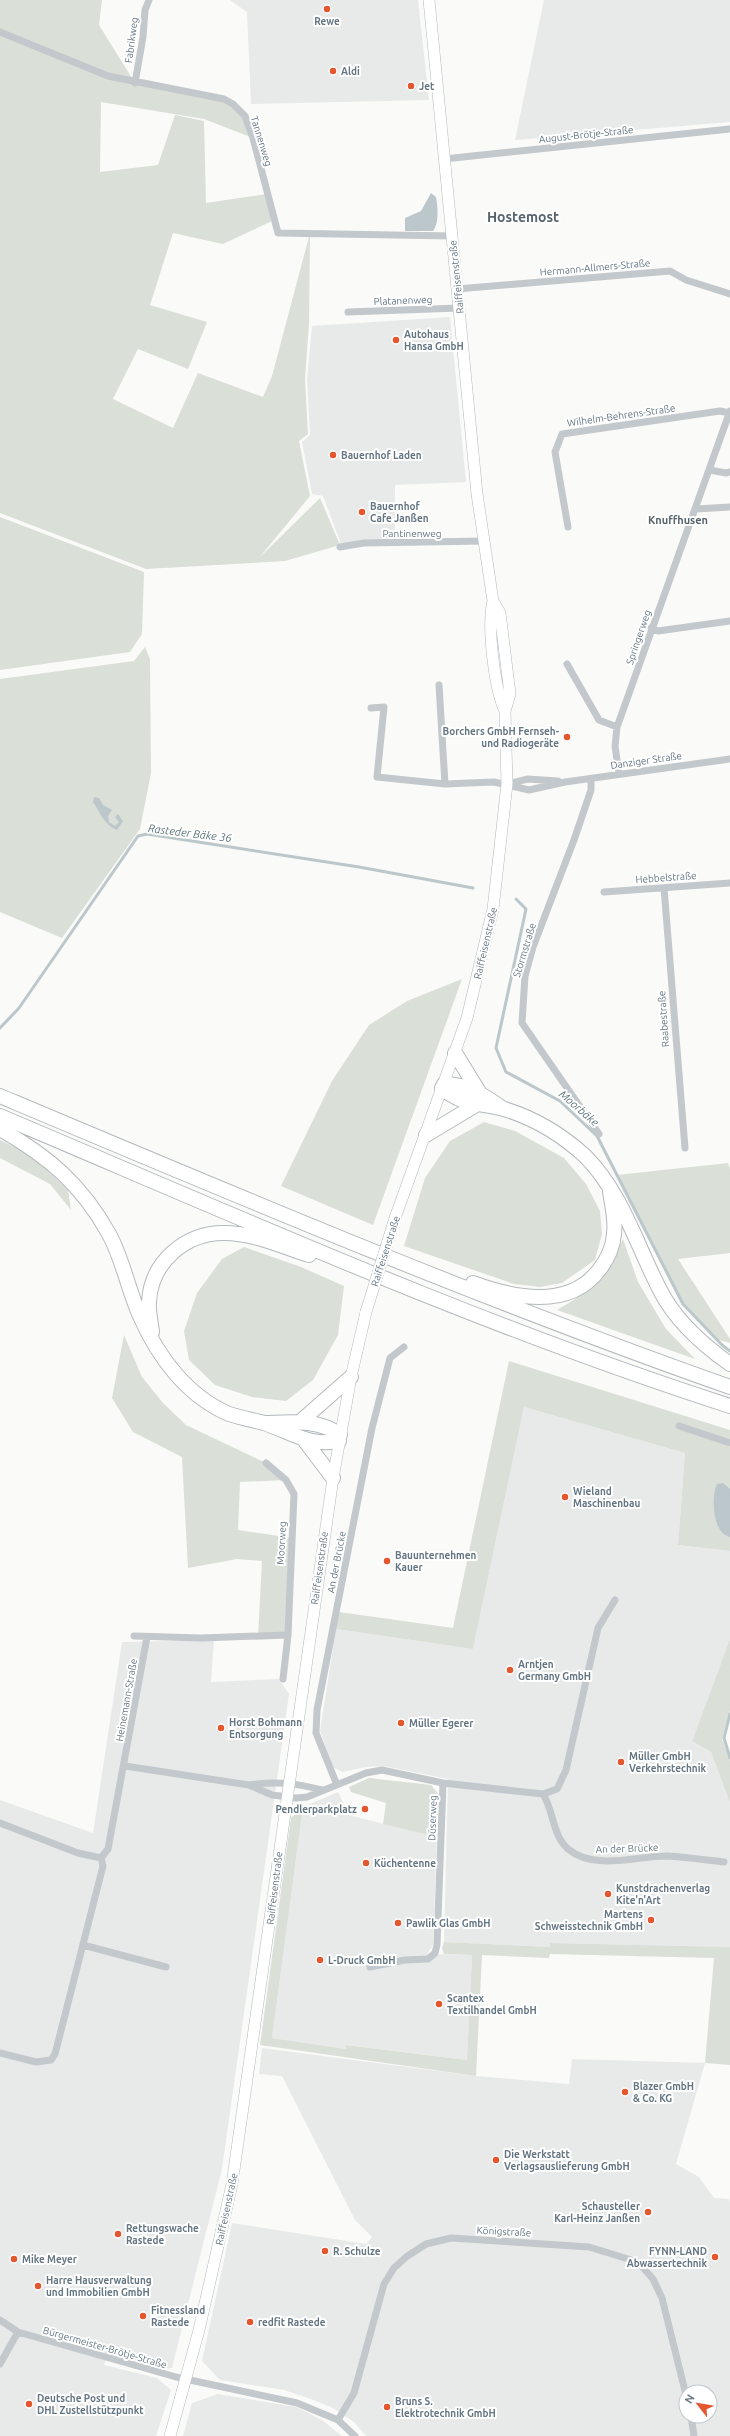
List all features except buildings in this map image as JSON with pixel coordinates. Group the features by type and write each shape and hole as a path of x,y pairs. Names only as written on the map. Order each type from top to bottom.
{"highway":[{"path":"456,1052 478,1099"},
{"path":"443,1086 451,1095 478,1099 552,1130 585,1156 609,1187 624,1211 660,1291 676,1314 698,1339 730,1364"},
{"path":"0,1096 398,1262 553,1324 730,1387"},
{"path":"426,1135 478,1099"},
{"path":"0,1116 390,1279 539,1338 730,1406"},
{"path":"0,1129 22,1142 56,1166 73,1182 89,1202 110,1235 140,1317 177,1377 194,1394 229,1413 264,1423 305,1441 329,1443 339,1438 330,1429 301,1421 264,1423"},
{"path":"398,1262 420,1262 483,1286 527,1297 545,1297 573,1291 596,1275 610,1250 614,1227 609,1187"},
{"path":"154,1340 149,1303 151,1287 157,1271 177,1248 193,1239 211,1234 243,1235 264,1240 354,1273 390,1279"},
{"path":"301,1421 351,1377"},
{"path":"305,1441 333,1478"}],"main road":[{"name":"Raiffeisenstraße","path":"170,2436 187,2380 232,2184 248,2078 286,1796 339,1438 351,1377 366,1312 395,1218 456,1052 478,978 493,909 507,784 505,711 510,694 500,613 493,601 484,542 457,289 429,0"}],"street":[{"name":"Fabrikweg","path":"135,83 145,10 149,0"},
{"name":"Tannenweg","path":"0,32 108,76 135,83 224,99 241,111 253,138 278,232 452,236"},
{"name":"August-Brötje-Straße","path":"444,159 730,129"},
{"name":"Hermann-Allmers-Straße","path":"457,289 670,271 686,280 730,294"},
{"name":"Platanenweg","path":"348,312 459,308"},
{"name":"Wilhelm-Behrens-Straße","path":"568,527 555,452 562,434 720,411 730,412"},
{"name":"Springerweg","path":"619,774 615,746 617,727 651,628 696,509 730,412"},
{"path":"710,470 726,473 730,472"},
{"path":"696,509 730,507"},
{"name":"Pantinenweg","path":"340,547 364,542 484,542"},
{"path":"651,628 658,631 730,621"},
{"path":"567,664 599,720 617,727"},
{"path":"439,685 445,784"},
{"path":"371,708 384,707 377,777 445,784 494,782 507,784"},
{"name":"Danziger Straße","path":"507,784 529,790 565,782 730,759"},
{"name":"Danziger Straße","path":"507,784 528,779 565,782"},
{"name":"Stormstraße","path":"590,779 590,790 574,840 533,947 525,976 522,1023 599,1134"},
{"name":"Hebbelstraße","path":"604,892 730,882"},
{"name":"Raabestraße","path":"664,888 685,1148"},
{"name":"An der Brücke","path":"337,1784 316,1733 317,1710 372,1428 390,1358 404,1347"},
{"path":"679,1426 730,1443"},
{"name":"Moorweg","path":"266,1463 286,1480 294,1494 288,1635 283,1679"},
{"path":"125,1766 249,1785 272,1795 286,1796 307,1797 366,1773 382,1770 443,1783 543,1794 556,1789 566,1770 598,1628 616,1600"},
{"path":"134,1636 288,1635"},
{"name":"Heinemann-Straße","path":"101,1858 108,1849 125,1766 148,1637"},
{"path":"249,1785 274,1781 322,1790"},
{"name":"Düserweg","path":"370,1967 405,1960 428,1959 435,1953 437,1946 443,1783"},
{"name":"An der Brücke","path":"543,1794 549,1803 555,1828 561,1840 568,1848 580,1856 598,1860 666,1856 724,1862"},
{"path":"0,1823 78,1853 101,1858 103,1866 58,2046 51,2060 36,2062 0,2053"},
{"path":"83,1945 166,1967"},
{"name":"Königstraße","path":"338,2420 354,2393 384,2284 394,2268 406,2257 426,2244 451,2238 589,2247 638,2262 653,2279 662,2298 683,2384"},
{"name":"Bürgermeister-Brötje-Straße","path":"0,2320 18,2332 187,2380"},
{"path":"0,2364 18,2332"},
{"path":"187,2380 287,2400 319,2410 338,2420 355,2436"},
{"path":"692,2424 694,2436"}],"shaded area":[{"path":"0,0 102,0 99,25 135,83 224,99 241,111 253,138 204,119 101,102 100,172 158,165 175,115 204,121 206,203 267,194 274,220 223,244 173,233 150,305 207,322 188,369 138,349 113,399 173,428 198,373 263,397 272,376 310,233 309,323 305,379 308,434 299,441 310,496 259,558 320,498 340,545 285,561 146,569 0,513"},
{"path":"230,0 418,0 429,100 251,104 247,12"},
{"path":"544,0 730,0 730,122 515,140"},
{"path":"431,193 436,197 438,210 437,220 433,231 405,231 405,218 421,211"},
{"path":"450,317 466,482 395,485 395,540 341,544 323,496 312,494 302,442 310,435 307,379 312,326"},
{"path":"0,517 144,572 142,634 130,652 0,670"},
{"path":"145,647 150,659 151,773 140,829 62,938 0,912 0,679 134,661"},
{"path":"94,797 99,798 103,805 112,810 108,816 109,822 115,826 119,822 115,817 118,814 123,821 117,830 109,825 103,818 93,802"},
{"path":"462,979 373,1225 281,1186 332,1081 369,1025 407,1001"},
{"path":"484,1122 515,1131 564,1158 586,1184 600,1211 602,1234 595,1260 562,1283 540,1287 514,1284 404,1246 425,1178 450,1141"},
{"path":"0,1140 31,1155 68,1190 71,1210 50,1184 0,1158"},
{"path":"728,1163 730,1169 730,1253 678,1259 730,1339 730,1343 716,1339 683,1304 617,1175"},
{"path":"623,1239 638,1282 666,1329 695,1359 557,1310 589,1289 597,1281 611,1263"},
{"path":"244,1247 301,1267 344,1286 338,1335 313,1380 286,1401 252,1397 215,1385 189,1360 184,1331 197,1293 222,1259"},
{"path":"124,1335 142,1377 163,1403 186,1425 266,1463 286,1480 240,1482 238,1530 292,1538 288,1635 258,1637 262,1561 237,1559 188,1568 182,1457 133,1432 112,1398"},
{"path":"509,1361 730,1430 730,1441 727,1445 730,1447 730,1551 678,1545 685,1453 524,1407 473,1649 336,1629 339,1612 453,1628"},
{"path":"524,1407 685,1453 678,1545 730,1551 730,1639 692,1741 711,1752 730,1803 730,1947 550,1943 550,1947 444,1942 448,1779 384,1766 366,1767 342,1772 333,1767 320,1731 336,1629 473,1649"},
{"path":"723,1483 730,1489 730,1537 724,1534 720,1529 714,1514 715,1490 717,1484"},
{"path":"730,1639 730,1710 722,1739 730,1761 730,1803 711,1752 692,1741"},
{"path":"214,1640 211,1682 279,1679 289,1694 222,2169 172,2368 159,2370 107,2358 104,2365 157,2378 171,2390 156,2436 0,2436 0,1800 93,1833 122,1642"},
{"path":"369,1778 431,1785 439,1795 437,1837 383,1824 386,1803 351,1792 349,1787"},
{"path":"338,1792 344,1804 344,1814 437,1837 433,1945 427,1954 472,1955 467,2060 347,2045 346,2049 272,2038 303,1807"},
{"path":"303,1807 272,2038 346,2049 346,2045 467,2060 472,1955 444,1954 442,1948 444,1942 550,1947 550,1943 730,1947 730,2065 705,2063 714,1958 550,1954 549,1958 482,1955 476,2076 260,2045 291,1818"},
{"path":"262,2048 476,2076 569,2084 572,2059 705,2063 676,2164 699,2177 714,2198 729,2199 730,2203 730,2436 366,2436 354,2422 331,2407 308,2398 284,2390 220,2380 202,2361 232,2223 366,2244 372,2237 355,2220 282,2076 259,2074"},
{"path":"218,2394 296,2407 322,2420 342,2436 183,2436 192,2403"}],"waterway":[{"name":"Rasteder Bäke 36","path":"0,1028 19,1008 138,836 147,834 359,867 473,888"},
{"name":"Moorbäke","path":"516,899 526,909 496,1048 506,1072 560,1101 597,1136 683,1304 722,1345 730,1351"},
{"name":"Rasteder Bäke 36","path":"730,1714 724,1738 730,1758"}],"place":[{"name":"Rewe","path":"327,9"},
{"name":"Aldi","path":"333,71"},
{"name":"Jet","path":"411,86"},
{"name":"Autohaus Hansa GmbH","path":"396,340"},
{"name":"Bauernhof Laden","path":"333,455"},
{"name":"Bauernhof Cafe Janßen","path":"362,512"},
{"name":"Borchers GmbH Fernseh- und Radiogeräte","path":"567,737"},
{"name":"Wieland Maschinenbau","path":"565,1497"},
{"name":"Bauunternehmen Kauer","path":"387,1561"},
{"name":"Arntjen Germany GmbH","path":"510,1670"},
{"name":"Müller Egerer","path":"401,1723"},
{"name":"Horst Bohmann Entsorgung","path":"221,1728"},
{"name":"Müller GmbH Verkehrstechnik","path":"621,1762"},
{"name":"Pendlerparkplatz","path":"365,1809"},
{"name":"Küchentenne","path":"366,1863"},
{"name":"Kunstdrachenverlag Kite'n'Art","path":"608,1894"},
{"name":"Martens Schweisstechnik GmbH","path":"651,1920"},
{"name":"Pawlik Glas GmbH","path":"398,1923"},
{"name":"L-Druck GmbH","path":"320,1960"},
{"name":"Scantex Textilhandel GmbH","path":"439,2004"},
{"name":"Blazer GmbH & Co. KG","path":"625,2092"},
{"name":"Die Werkstatt Verlagsauslieferung GmbH","path":"496,2160"},
{"name":"Schausteller Karl-Heinz Janßen","path":"648,2212"},
{"name":"Rettungswache Rastede","path":"118,2234"},
{"name":"R. Schulze","path":"325,2251"},
{"name":"FYNN-LAND Abwassertechnik","path":"715,2257"},
{"name":"Mike Meyer","path":"14,2259"},
{"name":"Harre Hausverwaltung und Immobilien GmbH","path":"38,2286"},
{"name":"Fitnessland Rastede","path":"143,2316"},
{"name":"redfit Rastede","path":"250,2322"},
{"name":"Deutsche Post und DHL Zustellstützpunkt","path":"29,2404"},
{"name":"Bruns S. Elektrotechnik GmbH","path":"387,2407"}],"district":[{"name":"Hostemost","path":"523,217"},
{"name":"Knuffhusen","path":"678,520"}]}
